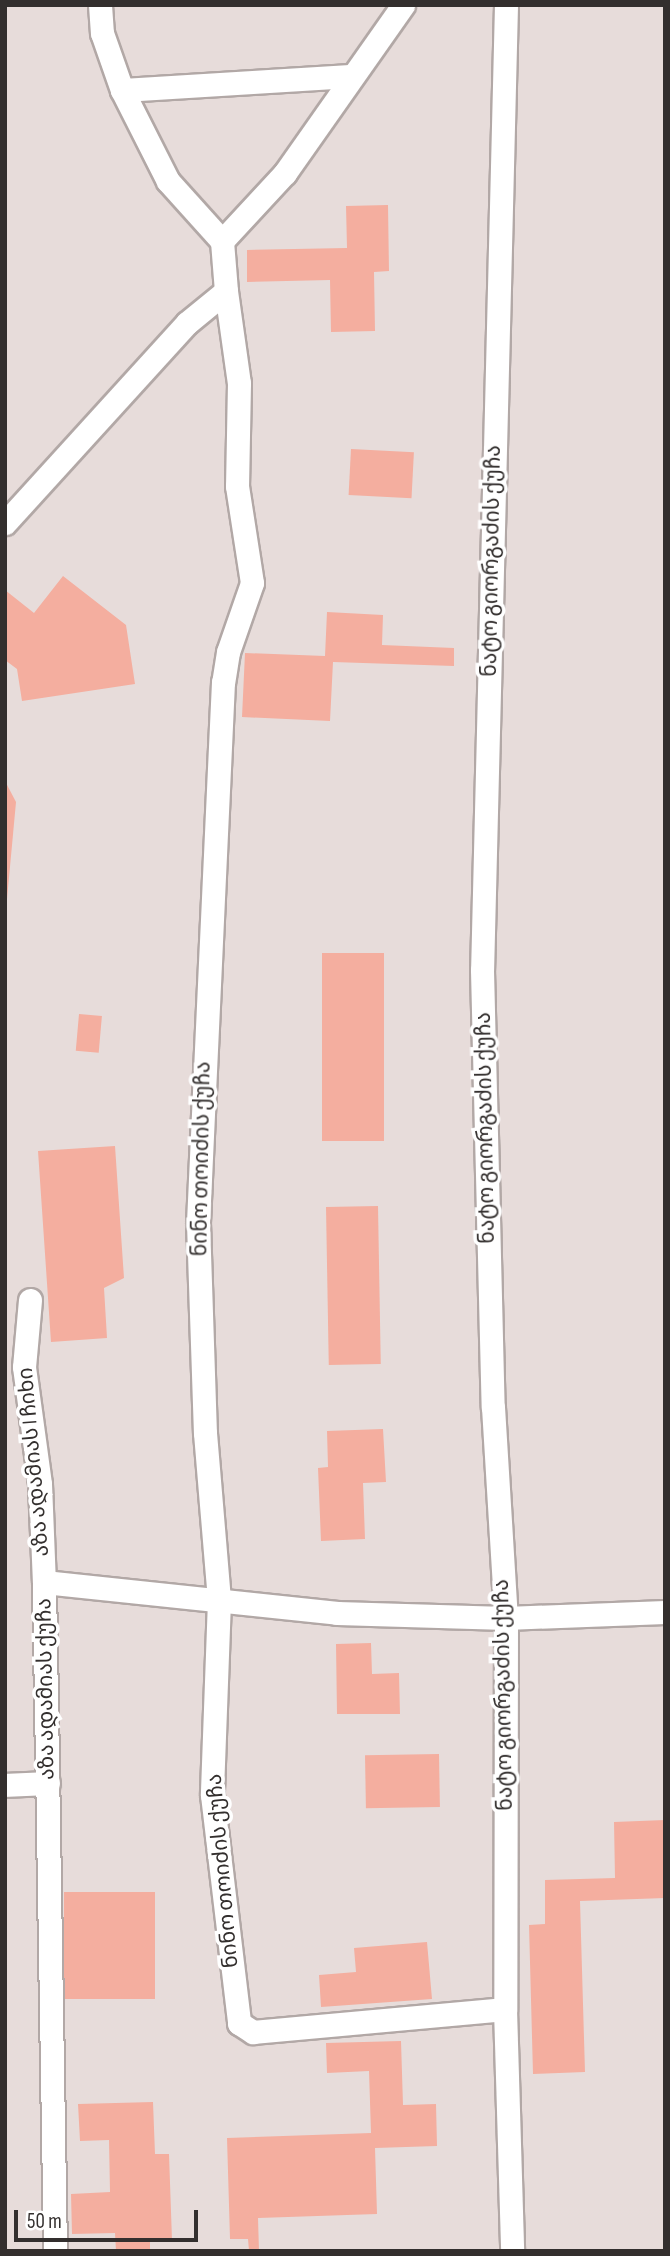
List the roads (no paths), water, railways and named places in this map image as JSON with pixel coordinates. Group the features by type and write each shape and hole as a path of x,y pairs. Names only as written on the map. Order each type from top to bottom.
{"street":[{"path":"100,5 102,33 122,90 168,181 222,241 285,173 403,5"},
{"name":"ნატო გიორგაძის ქუჩა","path":"506,5 482,970 493,1407 506,1618 505,2009 512,2251"},
{"path":"122,90 351,76"},
{"name":"ნინო თოიძის ქუჩა","path":"222,241 239,383 237,486 252,583 228,652 223,682 198,1210 205,1433 219,1600 212,1795 239,2023 244,2030 376,2024 505,2009"},
{"path":"8,510 187,323 226,291"},
{"name":"აზა ადამიას I ჩიხი","path":"30,1300 24,1367 40,1484 44,1582"},
{"name":"აზა ადამიას ქუჩა","path":"55,2251 44,1582 337,1613 506,1618 665,1612"},
{"path":"5,1785 48,1783"}]}
